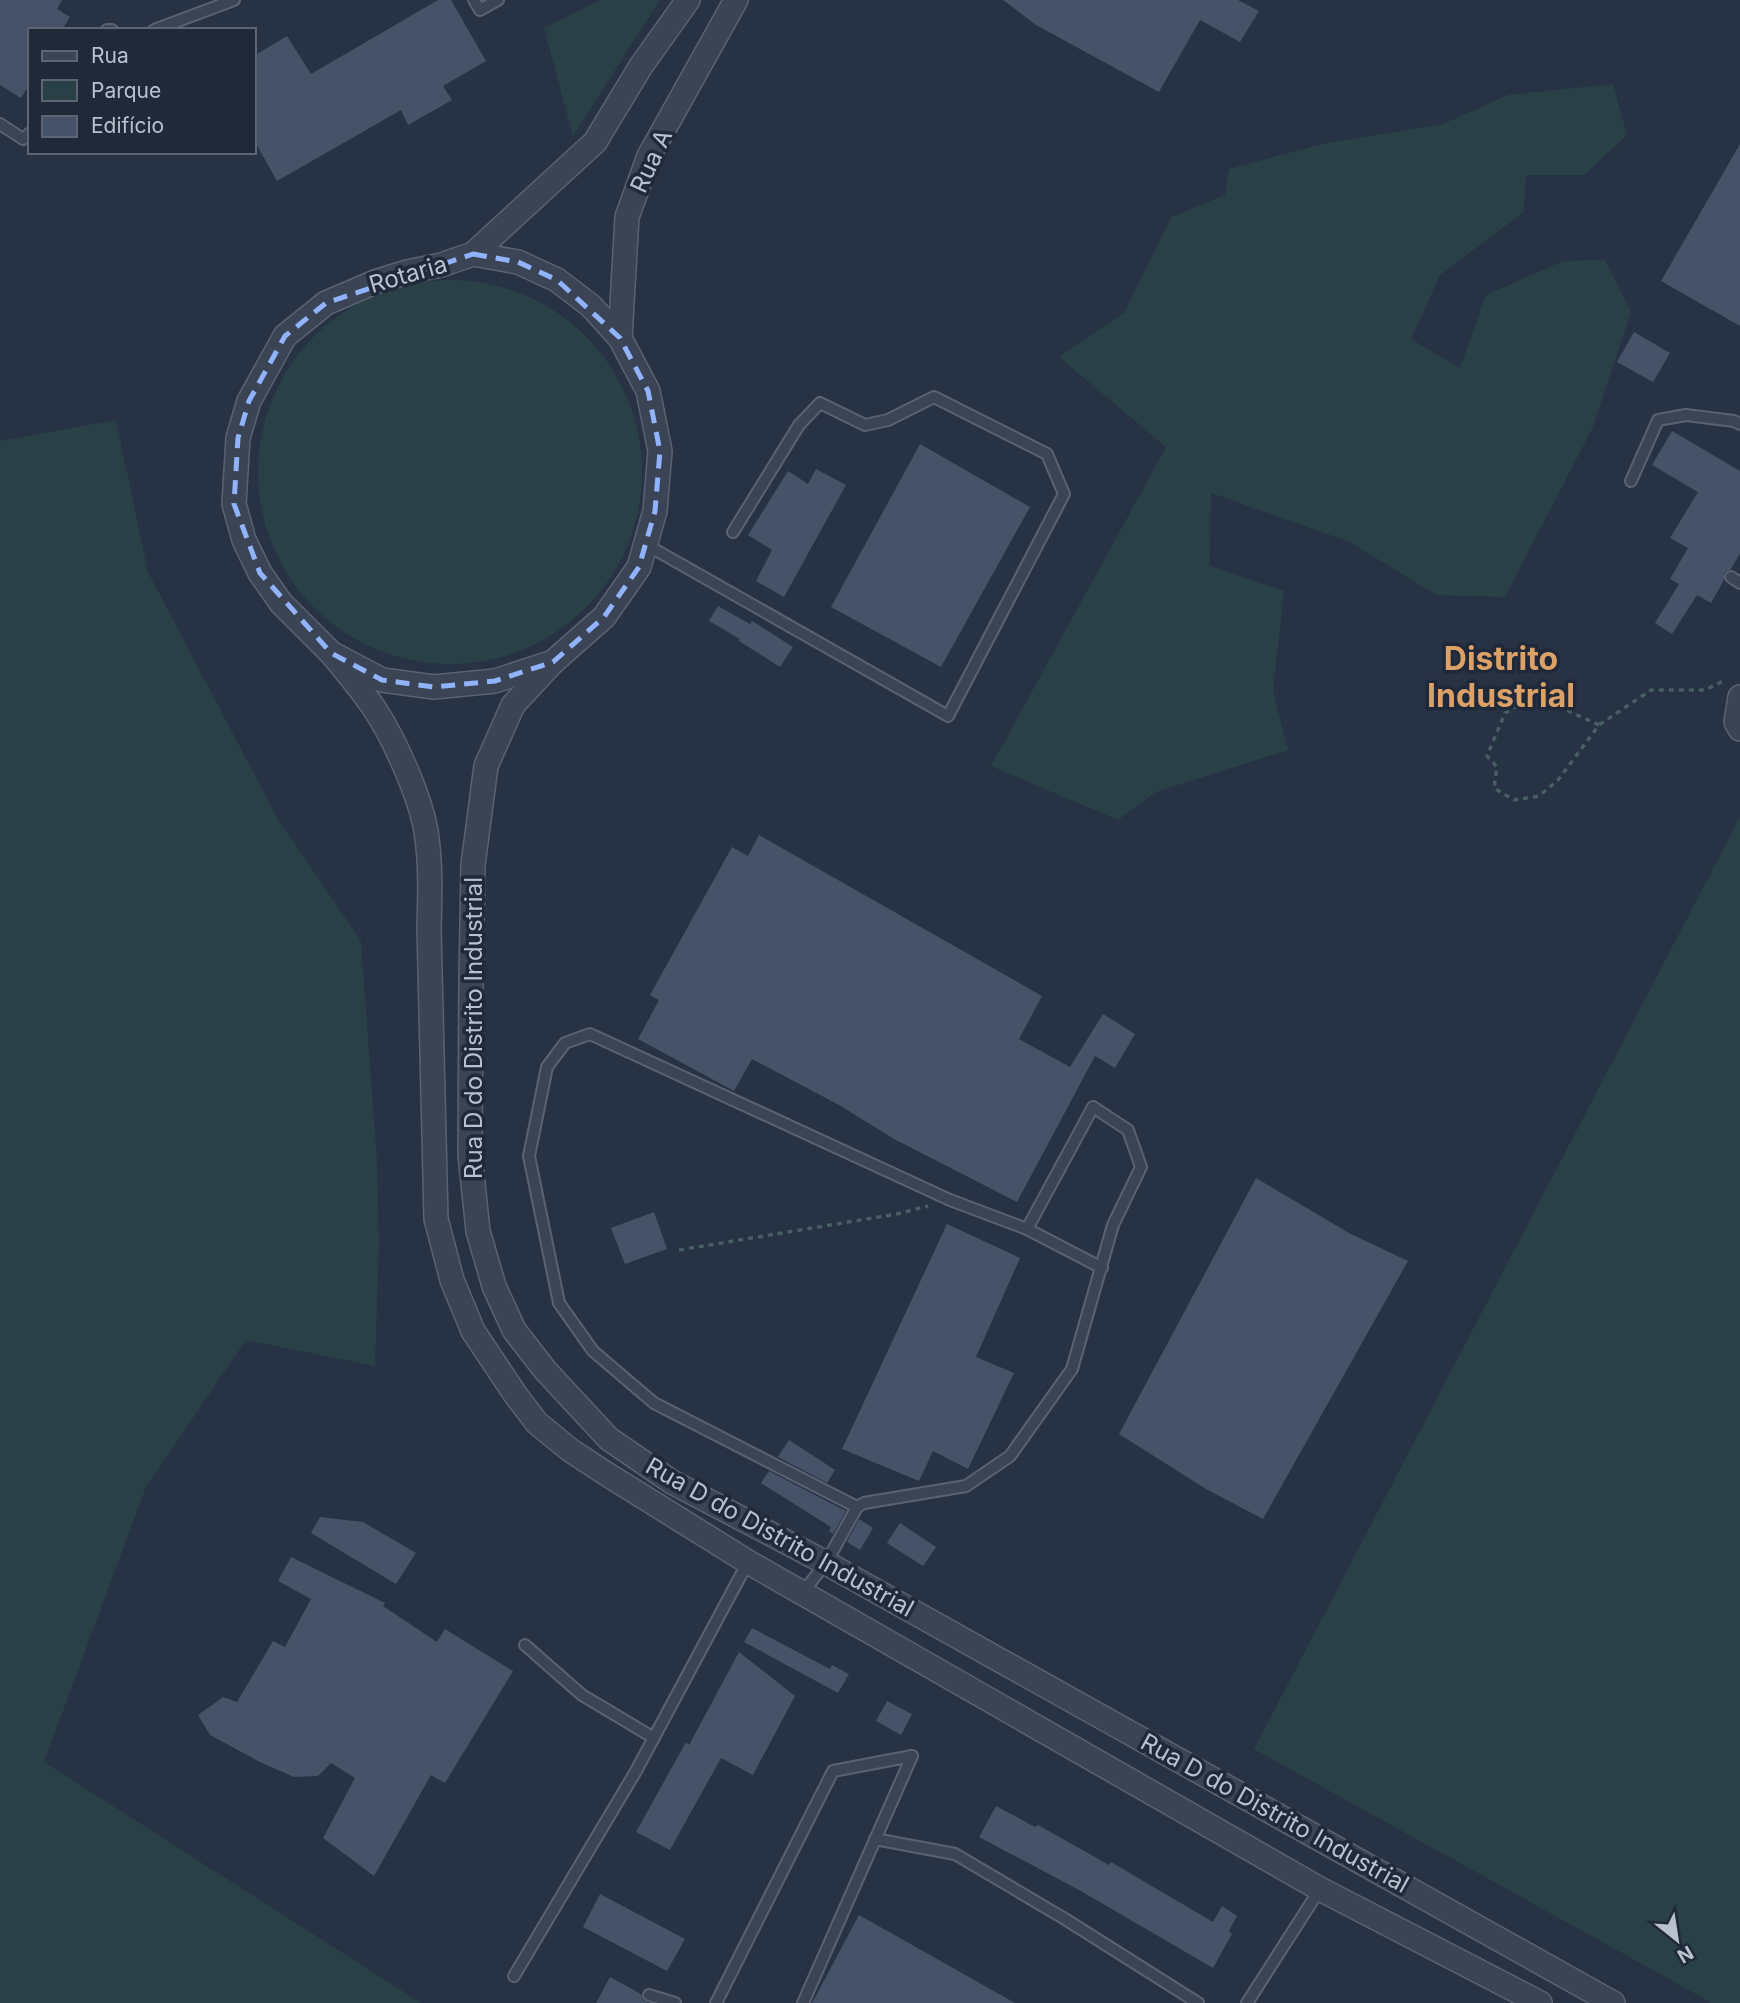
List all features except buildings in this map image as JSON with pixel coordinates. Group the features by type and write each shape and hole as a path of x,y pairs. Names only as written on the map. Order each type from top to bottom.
{"street":[{"path":"473,254 595,142 641,66 688,0"},
{"name":"Rua A","path":"620,338 627,216 649,156 736,0"},
{"name":"Rotaria","path":"473,254 518,262 557,281 591,306 620,338 648,391 660,451 655,511 639,567 604,617 553,662 495,681 434,687 382,680 331,653 281,603 260,573 244,540 234,504 238,438 249,401 285,336 326,303 375,282 473,254"},
{"name":"Rua D do Distrito Industrial","path":"331,653 375,709 396,748 417,799 426,831 430,885 436,1219 452,1280 473,1331 537,1423 570,1450 748,1562 1320,1889 1540,2003"},
{"name":"Rua D do Distrito Industrial","path":"553,662 513,705 485,766 473,865 471,966 470,1155 478,1231 495,1286 514,1330 545,1370 610,1439 672,1482 826,1563 1613,2003"},
{"path":"1736,691 1736,722 1740,729"}],"lane":[{"path":"159,28 234,0"},
{"path":"474,0 480,10 498,0"},
{"path":"0,124 23,139 28,135"},
{"path":"645,544 948,716 1064,494 1047,454 934,397 888,420 865,425 820,402 799,425 733,533"},
{"path":"1631,481 1658,420 1686,415 1740,424"},
{"path":"857,1507 654,1403 593,1351 559,1303 529,1156 547,1066 565,1043 590,1034 950,1200 1027,1229 1102,1268"},
{"path":"803,1592 826,1563 857,1507 864,1503 966,1486 1010,1456 1072,1369 1113,1225 1141,1167 1128,1130 1093,1107 1027,1229"},
{"path":"514,1976 654,1738 748,1562"},
{"path":"525,1645 582,1695 654,1738"},
{"path":"716,2003 833,1771 912,1756 803,2003"},
{"path":"875,1839 955,1854 1198,2003"},
{"path":"1247,2003 1320,1889"},
{"path":"649,1995 676,2003"}],"path":[{"path":"1599,725 1536,696 1505,713 1487,756 1497,767 1494,788 1514,800 1539,796 1558,780 1599,725 1651,690 1736,691"},
{"path":"679,1250 897,1214 950,1200"}],"highlighted area":[{"path":"473,254 518,262 557,280 620,338 648,391 660,451 655,511 639,567 604,617 553,662 495,681 434,687 382,680 331,653 260,573 234,504 238,438 249,401 285,336 326,303"}],"green space":[{"path":"600,0 660,0 573,136 544,28"},
{"path":"1613,84 1627,135 1584,175 1526,175 1524,212 1440,275 1411,339 1460,368 1486,295 1563,261 1605,260 1631,312 1592,429 1505,597 1436,595 1350,542 1211,493 1210,566 1284,591 1273,691 1288,750 1156,792 1118,820 991,766 1166,447 1059,357 1124,313 1171,217 1225,195 1229,169 1326,143 1443,124 1508,95"},
{"path":"431,280 469,280 506,288 541,302 572,323 599,350 628,398 639,434 642,472 639,510 628,546 599,594 572,621 541,642 506,656 469,664 431,664 394,656 359,642 328,621 301,594 280,563 266,528 258,491 258,453 266,416 280,381 301,350 328,323 359,302 394,288"},
{"path":"116,420 148,572 279,821 361,941 377,1162 379,1243 375,1366 246,1340 146,1487 44,1762 421,2003 0,2003 0,441"},
{"path":"1740,817 1740,2003 1712,2003 1254,1749"}],"district":[{"name":"Distrito Industrial","path":"1501,676"}]}
